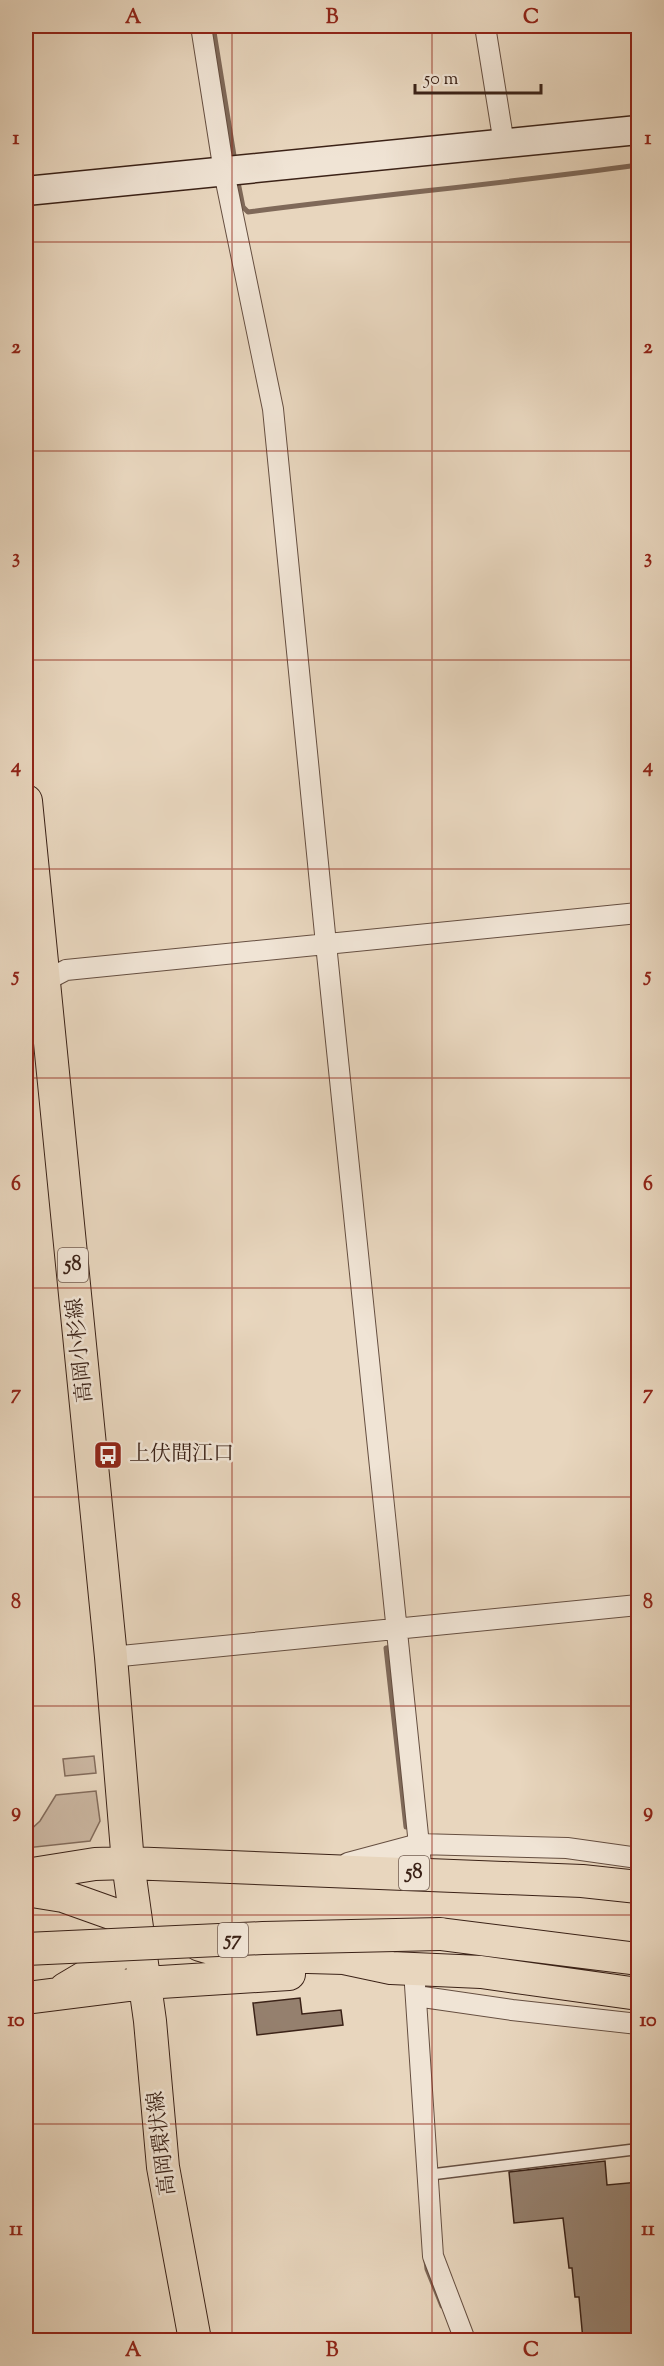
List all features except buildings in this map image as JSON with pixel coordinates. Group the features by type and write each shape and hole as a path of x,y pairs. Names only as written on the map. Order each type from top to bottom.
{"main road":[{"name":"高岡小杉線","path":"26,801 35,982 111,1657 128,1863"},
{"name":"58","path":"128,1863 321,1871 420,1859 639,1887"},
{"path":"26,1875 95,1864 128,1863"},
{"name":"高岡環状線","path":"128,1863 145,1983 163,2167 195,2340"},
{"path":"40,1997 97,1970 137,1925 163,1883 189,1865"},
{"path":"26,1890 63,1896 137,1925 234,1955 344,1958 407,1978"},
{"name":"57","path":"440,1934 639,1959"},
{"name":"57","path":"26,1949 263,1938 440,1934 639,1940"},
{"path":"40,1997 145,1983 407,1978 481,1972 639,1994"}],"street":[{"path":"201,26 233,171 273,409 326,944 399,1630 399,1659 420,1859 567,1848 639,1858"},
{"path":"485,26 504,144"},
{"path":"26,191 639,130"},
{"path":"35,982 66,970 639,913"},
{"path":"111,1657 639,1605"},
{"path":"465,2340 433,2256 428,2175 407,1978 512,2010 639,2024"}],"lane":[{"path":"428,2175 639,2149"}],"shaded area":[{"path":"94,1756 96,1773 65,1776 63,1759"},
{"path":"96,1791 100,1821 90,1841 26,1848 26,1834 40,1821 56,1795"}],"waterway":[{"path":"213,26 235,162"},
{"path":"237,177 243,207 248,212 638,165"},
{"path":"394,1647 386,1648 406,1827"},
{"path":"426,2261 442,2306"}],"place":[{"name":"上伏間江口","path":"108,1455"}]}
